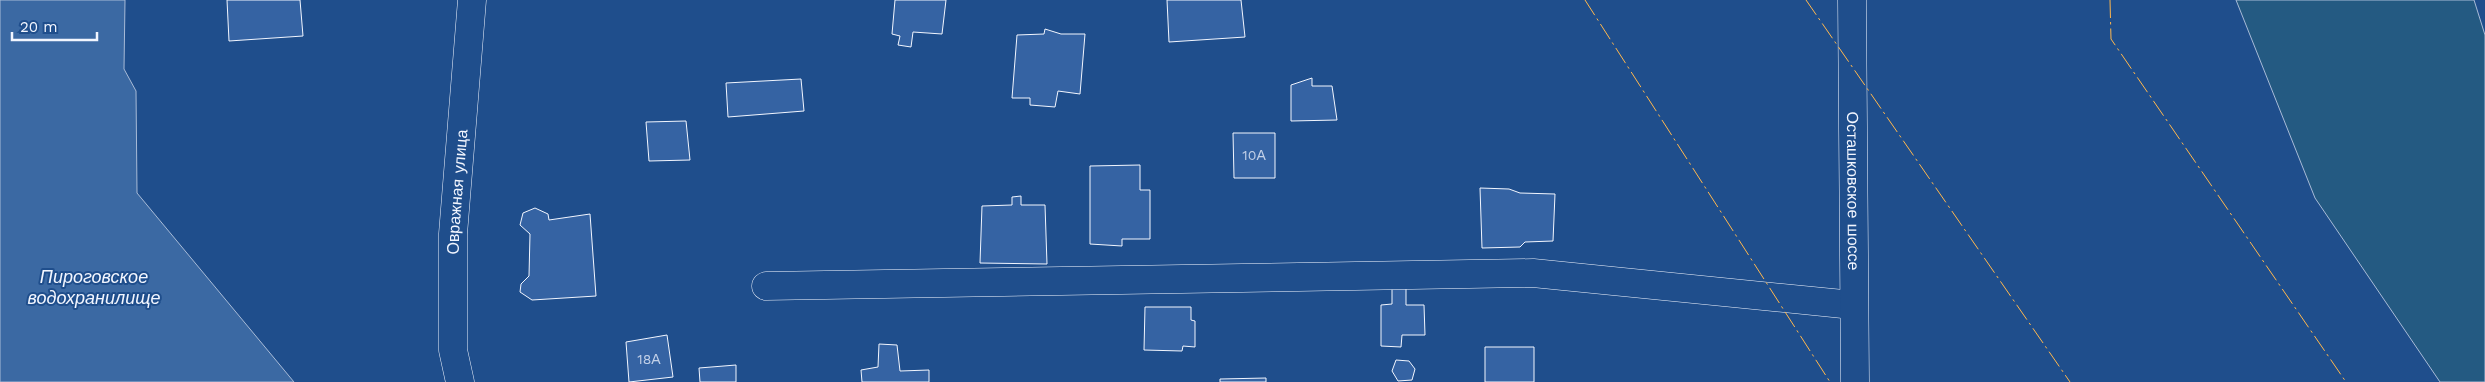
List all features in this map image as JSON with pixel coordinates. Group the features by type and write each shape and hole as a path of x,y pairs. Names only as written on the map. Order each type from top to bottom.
{"street":[{"name":"Овражная улица","path":"460,382 453,350 453,234 472,0"},
{"name":"Осташковское шоссе","path":"1852,0 1855,382"},
{"path":"766,286 1533,273 1853,306"}],"shaded area":[{"path":"2236,0 2474,0 2485,35 2485,382 2440,382 2315,198"}],"water":[{"name":"Пироговское водохранилище","path":"0,0 125,0 124,69 136,91 137,193 294,382 0,382"}],"building":[{"path":"227,0 300,0 303,36 229,41"},
{"path":"895,0 946,0 942,34 913,32 911,47 898,45 900,36 892,34"},
{"path":"1167,0 1241,0 1245,37 1169,42"},
{"path":"1045,29 1061,34 1085,34 1080,94 1058,91 1055,107 1030,105 1030,98 1012,98 1017,35 1044,34"},
{"path":"1312,78 1312,86 1332,86 1337,120 1291,121 1291,85"},
{"path":"801,79 804,111 728,117 726,83"},
{"path":"686,121 690,160 649,161 646,122"},
{"path":"1233,133 1275,133 1275,178 1234,178"},
{"path":"1140,165 1140,190 1150,190 1150,239 1122,239 1122,246 1090,244 1090,166"},
{"path":"1480,188 1509,189 1520,193 1555,194 1553,241 1525,242 1520,247 1482,248"},
{"path":"1021,196 1021,205 1045,205 1047,264 980,263 982,206 1012,205 1012,197"},
{"path":"535,208 548,214 549,220 590,214 596,296 532,300 520,292 521,284 529,276 530,234 520,225 523,213"},
{"path":"1406,283 1406,305 1424,305 1425,335 1402,335 1401,347 1381,346 1381,305 1392,304 1392,284"},
{"path":"1145,307 1191,307 1191,320 1195,321 1195,347 1183,346 1182,351 1144,350"},
{"path":"667,335 673,377 629,382 626,342"},
{"path":"879,344 897,345 900,371 929,370 929,382 862,382 861,370 878,367"},
{"path":"1485,347 1534,347 1534,382 1485,382"},
{"path":"1396,360 1409,361 1415,369 1412,380 1398,381 1392,371"},
{"path":"736,365 736,382 700,382 699,368"},
{"path":"1266,378 1266,382 1220,382 1220,379"}],"power":[{"path":"1585,0 1830,382"},
{"path":"1806,0 2070,382"},
{"path":"2110,0 2111,39 2346,382"}]}
